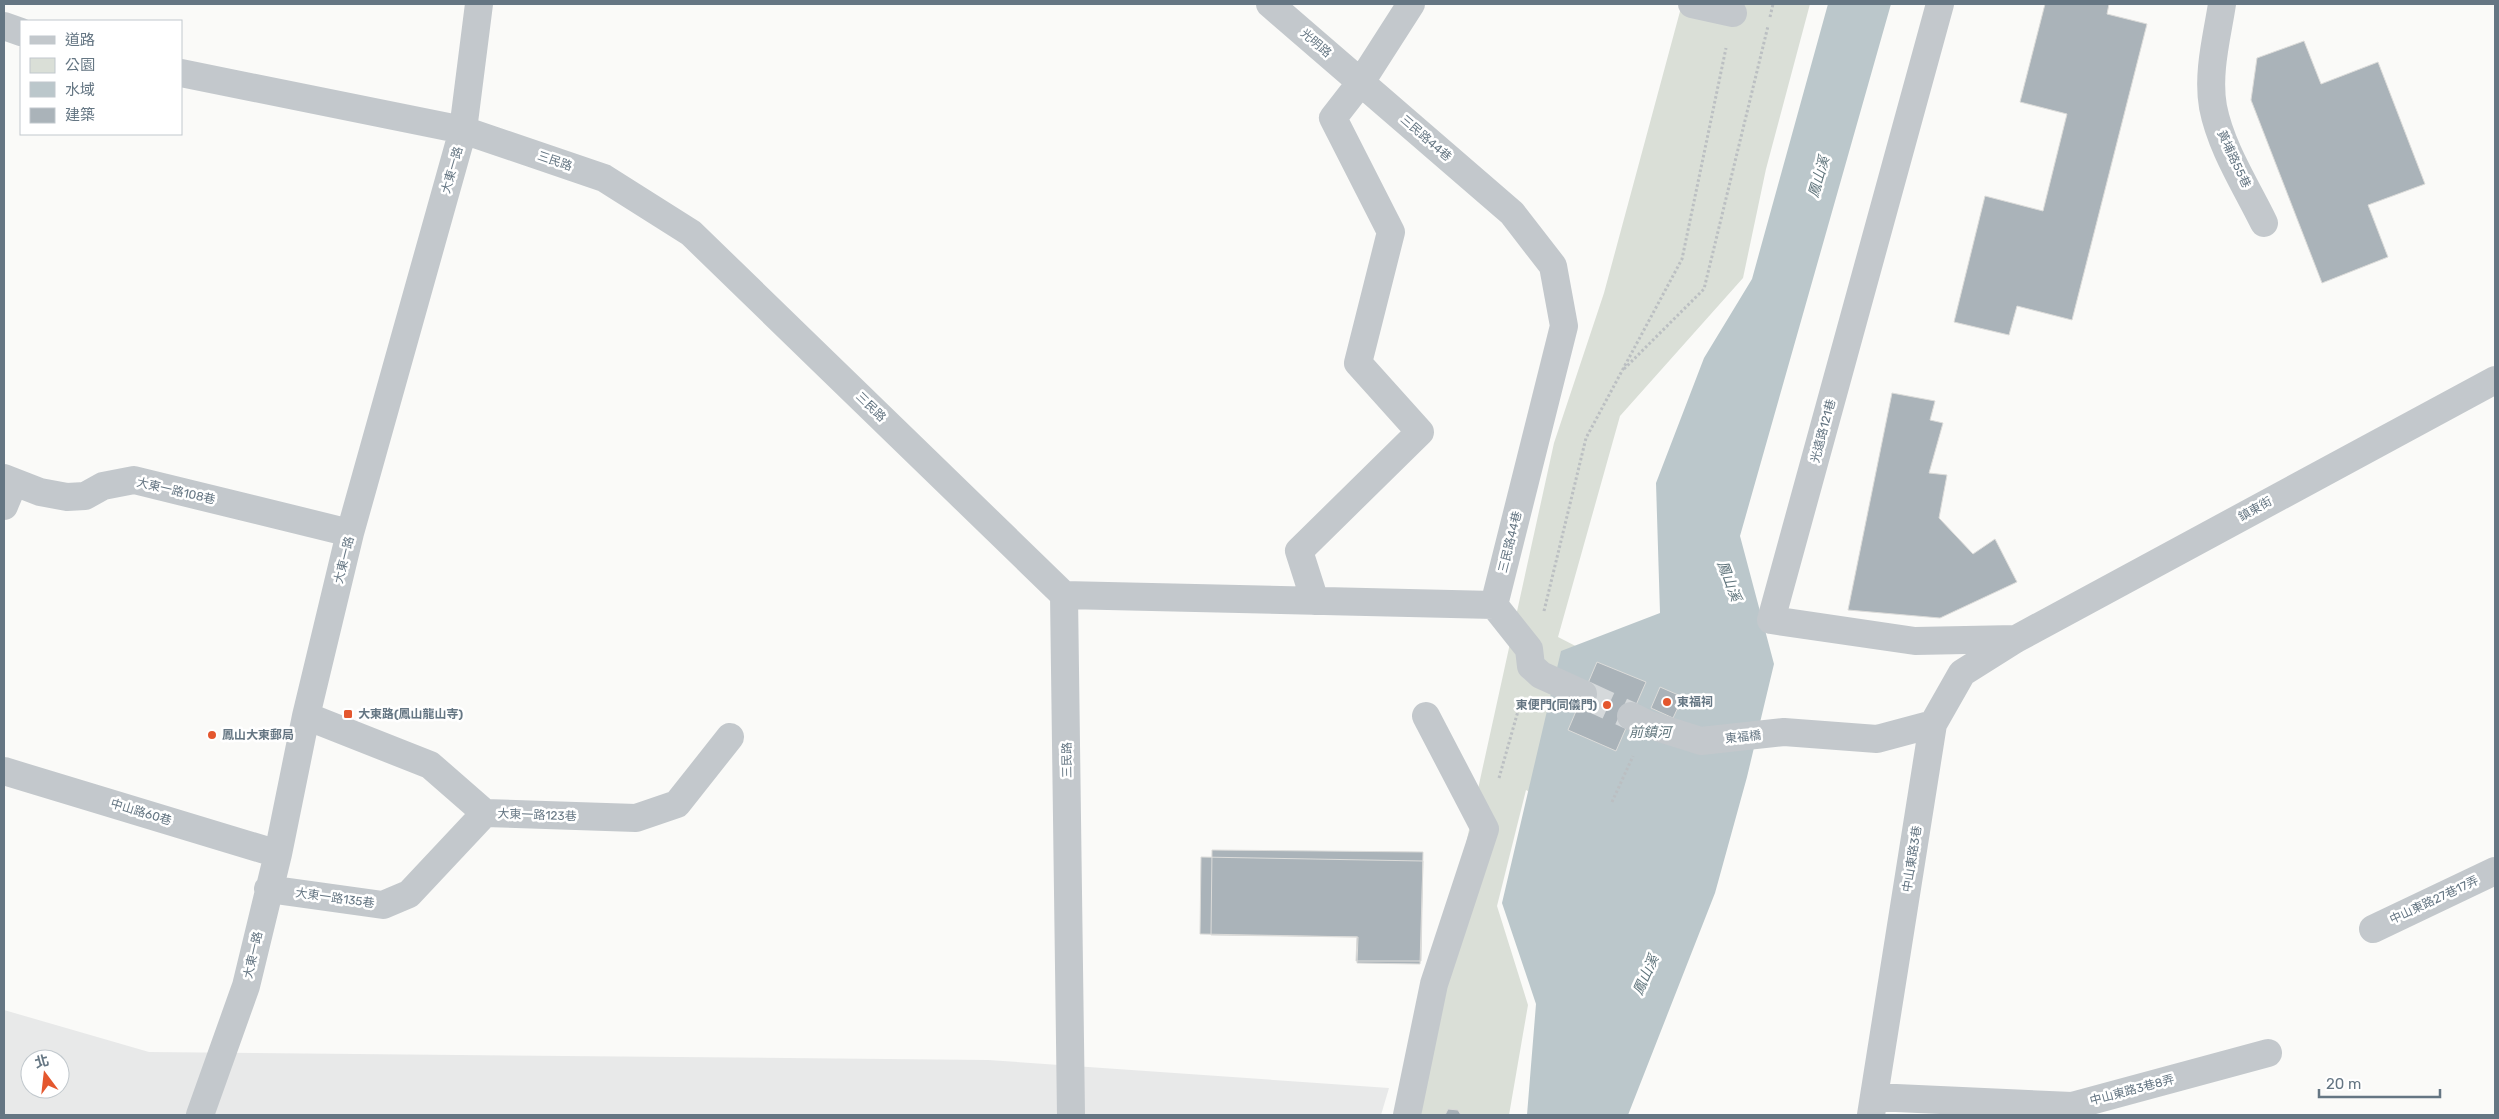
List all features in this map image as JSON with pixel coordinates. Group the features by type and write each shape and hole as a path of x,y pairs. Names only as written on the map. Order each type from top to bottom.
{"street":[{"name":"大東一路","path":"200,1115 246,986 278,854 306,716 350,533 464,130 479,4"},
{"name":"光明路","path":"1270,4 1361,82"},
{"path":"1315,601 1299,551 1420,432 1358,364 1391,232 1333,118 1361,82 1411,4"},
{"path":"1692,4 1733,13"},
{"name":"光遠路121巷","path":"1940,4 1771,620 1915,642 2016,639"},
{"name":"黃埔路55巷","path":"2222,4 2212,72 2213,106 2222,139 2264,223"},
{"path":"4,26 20,32"},
{"name":"三民路","path":"182,73 464,130 604,178 691,233 1064,595 1071,1115"},
{"name":"三民路44巷","path":"1361,82 1512,213 1553,266 1564,326 1494,605"},
{"name":"鎮東街","path":"2016,639 2495,380"},
{"name":"大東一路108巷","path":"7,489 67,497 85,496 103,486 134,480 350,533"},
{"path":"1064,595 1494,605 1529,649 1536,670 1583,694"},
{"name":"中山東路3巷","path":"1872,1106 1933,724 1962,673 2016,639"},
{"name":"大東一路123巷","path":"306,716 430,765 485,813 636,818 677,804 730,737"},
{"path":"1408,1115 1434,984 1485,829 1426,716"},
{"name":"東福橋","path":"1639,720 1701,741 1784,732 1877,739 1933,724"},
{"name":"中山路60巷","path":"4,771 278,854"},
{"name":"大東一路135巷","path":"268,889 383,905 409,894 485,813"},
{"name":"中山東路27巷17弄","path":"2372,929 2495,871"},
{"name":"中山東路3巷8弄","path":"1872,1106 2072,1106 2268,1053"}],"path":[{"path":"1622,371 1704,289 1773,4"},
{"path":"1485,829 1536,670 1586,438 1682,259 1733,13"},
{"path":"1612,802 1639,720"}],"shaded area":[{"path":"4,1010 149,1052 988,1060 1389,1088 1381,1115 4,1115"}],"green space":[{"path":"1682,4 1810,4 1766,169 1743,278 1620,416 1558,637 1595,656 1609,836 1526,790 1497,906 1528,1005 1509,1115 1419,1115 1460,871 1554,443 1604,293"}],"water":[{"name":"前鎮河","path":"1828,4 1891,4 1740,536 1774,664 1747,777 1715,893 1628,1115 1527,1115 1536,1004 1502,903 1561,651 1660,613 1656,483 1704,358 1752,279"}],"building":[{"path":"2045,4 2109,4 2107,14 2147,24 2072,320 2017,306 2009,335 1954,322 1985,196 2043,211 2067,114 2020,102"},
{"path":"2304,41 2321,84 2378,62 2425,184 2368,205 2388,257 2322,283 2251,100 2257,58"},
{"path":"1892,393 1935,401 1930,420 1943,423 1929,473 1947,475 1939,518 1973,554 1995,539 2017,582 1940,618 1848,610"},
{"name":"東便門(同儀門)","path":"1597,662 1646,682 1616,751 1568,730"},
{"name":"東福祠","path":"1660,687 1683,697 1673,718 1651,708"},
{"path":"1212,850 1423,852 1421,961 1356,961 1357,937 1211,935"},
{"path":"1201,857 1423,861 1420,964 1357,963 1358,937 1200,934"},
{"path":"1448,1109 1458,1110 1461,1115 1445,1115"}],"tunnel":[{"path":"1583,694 1631,716"}],"place":[{"name":"東福祠","path":"1667,702"},
{"name":"東便門(同儀門)","path":"1607,705"},
{"name":"大東路(鳳山龍山寺)","path":"348,714"},
{"name":"鳳山大東郵局","path":"212,735"}],"water label":[{"name":"鳳山溪","path":"1819,177"},
{"name":"鳳山溪","path":"1729,581"},
{"name":"鳳山溪","path":"1646,975"}]}
